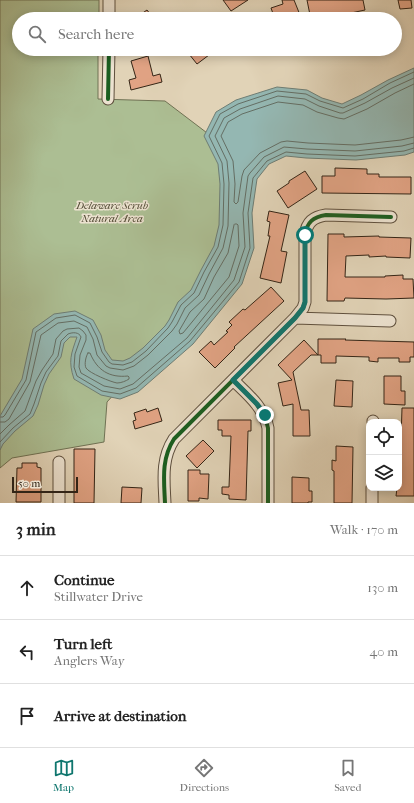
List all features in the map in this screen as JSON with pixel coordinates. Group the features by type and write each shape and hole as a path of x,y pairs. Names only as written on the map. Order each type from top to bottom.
{"street":[{"path":"109,0 109,12"},
{"path":"108,99 109,56"},
{"path":"165,503 165,462 170,444 178,434 295,318 303,308 305,302 305,235 309,223 320,216 326,215 390,217"},
{"path":"295,318 390,321"},
{"path":"233,380 257,404 265,415 267,422 268,503"},
{"path":"59,462 59,503"},
{"path":"372,491 372,503"}],"green space":[{"name":"Delaware Scrub Natural Area","path":"0,0 99,0 99,12 12,12 12,56 98,56 98,99 165,101 215,139 225,186 224,243 162,341 107,402 104,442 12,458 0,468"}],"water":[{"path":"414,68 414,152 405,155 356,160 286,156 269,164 257,179 252,213 254,248 242,284 193,344 138,392 120,399 101,395 74,379 71,367 71,358 77,337 70,337 64,343 61,357 49,374 33,416 15,431 3,444 0,450 0,416 22,379 33,329 54,314 75,311 93,320 101,335 105,350 112,360 123,361 130,358 143,348 165,326 178,302 191,290 214,246 219,225 220,184 218,164 204,136 216,112 236,100 277,87 307,90 322,98 342,104"}],"building":[{"path":"223,0 248,0 231,11"},
{"path":"282,0 294,0 299,12 272,12 271,8 283,4"},
{"path":"307,0 363,0 365,10 356,12 309,12"},
{"path":"398,0 411,0 412,8 400,9"},
{"path":"148,56 153,76 160,74 162,82 131,90 129,80 136,78 131,61"},
{"path":"191,56 208,56 197,64"},
{"path":"335,168 367,169 367,174 379,174 379,177 411,177 411,194 322,193 322,176 335,176"},
{"path":"305,171 317,189 288,208 277,191"},
{"path":"269,211 289,215 281,251 287,252 281,283 260,278 270,236 268,236 270,222 267,221"},
{"path":"328,234 344,234 344,237 379,236 411,238 410,258 386,256 369,257 369,255 346,256 345,277 385,277 403,275 403,279 413,279 414,298 345,298 344,301 327,301"},
{"path":"271,287 284,301 234,347 235,348 215,368 199,352 211,341 214,345 228,332 226,331 232,325 229,322"},
{"path":"318,339 414,342 414,357 410,357 410,362 399,362 399,358 378,358 378,362 369,361 369,357 336,356 336,363 321,363 321,355 318,355"},
{"path":"304,340 318,355 311,355 293,372 301,410 309,410 310,436 293,436 293,404 283,406 278,383 292,380 278,365"},
{"path":"384,376 401,376 401,391 405,391 405,405 384,404"},
{"path":"336,380 353,381 352,407 334,406"},
{"path":"158,408 162,421 135,429 133,421 136,420 134,413 146,409 147,412"},
{"path":"402,408 414,408 414,496 396,496 397,491 402,491"},
{"path":"218,420 251,420 251,431 248,431 246,500 229,499 229,495 222,494 222,487 229,487 231,436 222,436 222,430 218,430"},
{"path":"203,440 214,451 197,468 186,456"},
{"path":"336,446 353,447 352,503 334,503 334,471 332,470 332,460 336,461"},
{"path":"74,449 95,449 94,503 74,503"},
{"path":"22,463 37,463 37,467 41,468 41,502 16,502 17,468 22,468"},
{"path":"188,470 200,470 200,474 209,474 208,499 199,498 199,501 188,501"},
{"path":"292,477 309,478 309,491 312,491 312,502 292,503"},
{"path":"122,487 142,488 141,503 121,503"}],"cycle path":[{"path":"108,99 109,56"},
{"path":"165,503 165,462 174,439 295,318 303,308 305,302 305,235 309,223 318,217 326,215 391,217"},
{"path":"233,380 259,407 266,420 268,428 268,503"}],"route":[{"path":"265,415 257,404 233,380 295,318 303,308 305,302 305,235"}]}
